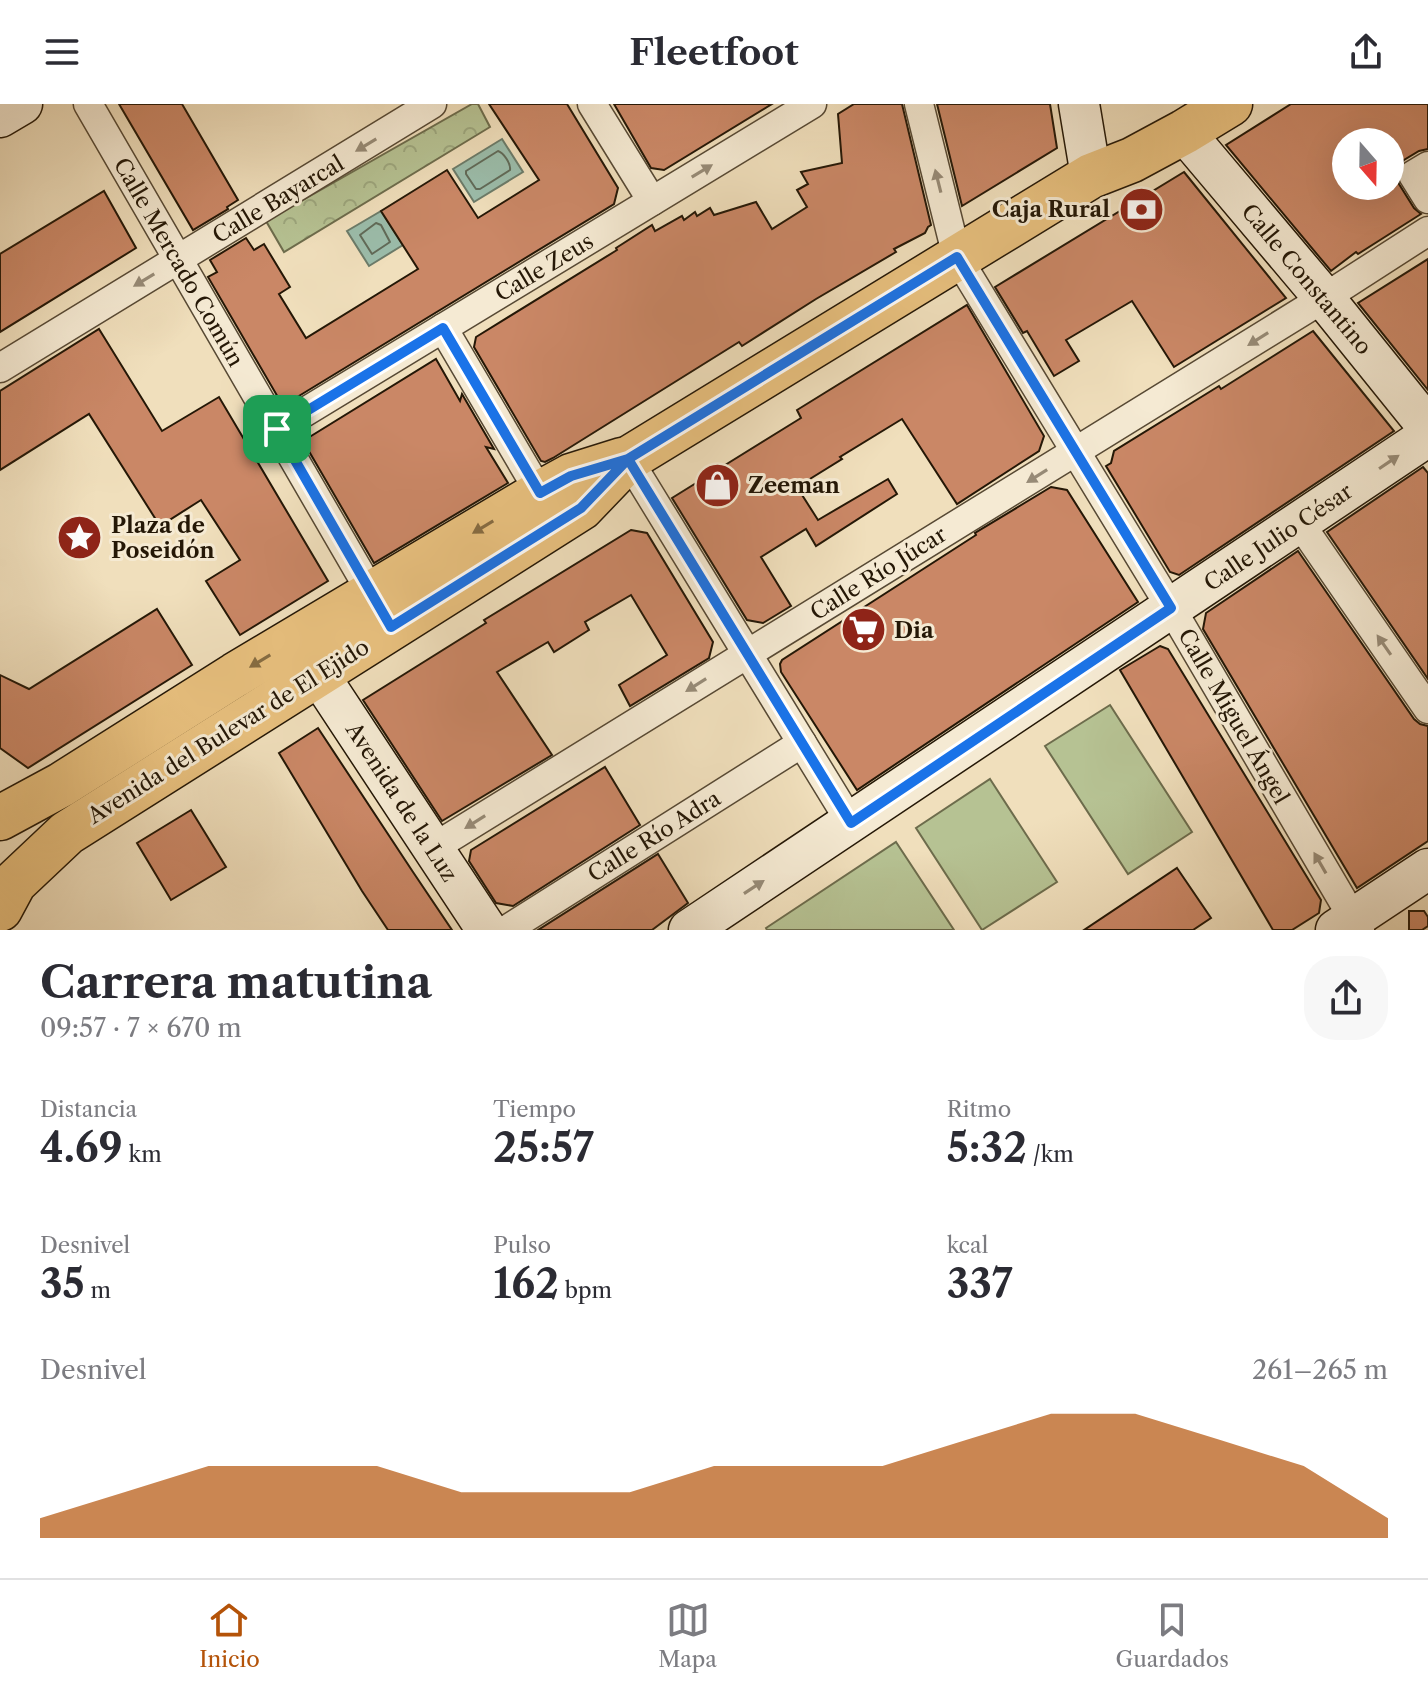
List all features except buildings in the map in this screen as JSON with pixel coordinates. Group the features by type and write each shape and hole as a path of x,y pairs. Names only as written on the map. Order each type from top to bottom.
{"main road":[{"name":"Avenida del Bulevar de El Ejido","path":"0,818 61,785 235,675 382,610 581,508 628,459 1091,176 1121,146 1193,113 1230,104"},
{"name":"Avenida del Bulevar de El Ejido","path":"0,909 14,883 67,833 318,674 382,610 540,493 571,476 628,459"}],"street":[{"path":"0,117 22,104"},
{"name":"Calle Mercado Común","path":"88,104 382,610"},
{"name":"Calle Bayarcal","path":"0,368 432,104"},
{"path":"592,104 652,201"},
{"name":"Calle Zeus","path":"277,429 812,104"},
{"name":"Calle Miguel Ángel","path":"919,104 957,257 1171,608 1350,926"},
{"path":"1079,104 1091,176"},
{"name":"Calle Constantino","path":"1193,113 1324,298 1428,427"},
{"path":"1428,166 1413,175 1428,199"},
{"name":"Calle Río Júcar","path":"433,848 1428,231"},
{"path":"443,328 540,493"},
{"name":"Calle Julio César","path":"689,930 1428,436"},
{"path":"628,459 851,823"},
{"path":"1299,522 1428,709"},
{"name":"Avenida de la Luz","path":"318,674 487,930"},
{"name":"Calle Río Adra","path":"506,930 802,743"},
{"path":"1350,926 1428,869"}],"green space":[{"path":"472,104 478,104 490,127 284,252 266,221"},
{"path":"1110,705 1192,832 1128,874 1045,746"},
{"path":"990,779 1057,882 982,930 916,828"},
{"path":"896,842 954,930 767,930 766,928"}],"water":[{"path":"502,139 523,172 474,202 453,169"},
{"path":"381,211 403,245 369,266 347,231"}],"place":[{"name":"Caja Rural","path":"1141,209"},
{"name":"Zeeman","path":"717,485"},
{"name":"Plaza de Poseidón","path":"80,538"},
{"name":"Dia","path":"863,630"}],"route":[{"path":"277,429 391,627 581,508 628,459 957,257 1171,608 851,823 628,459 571,476 540,493 443,328 277,429"}]}
